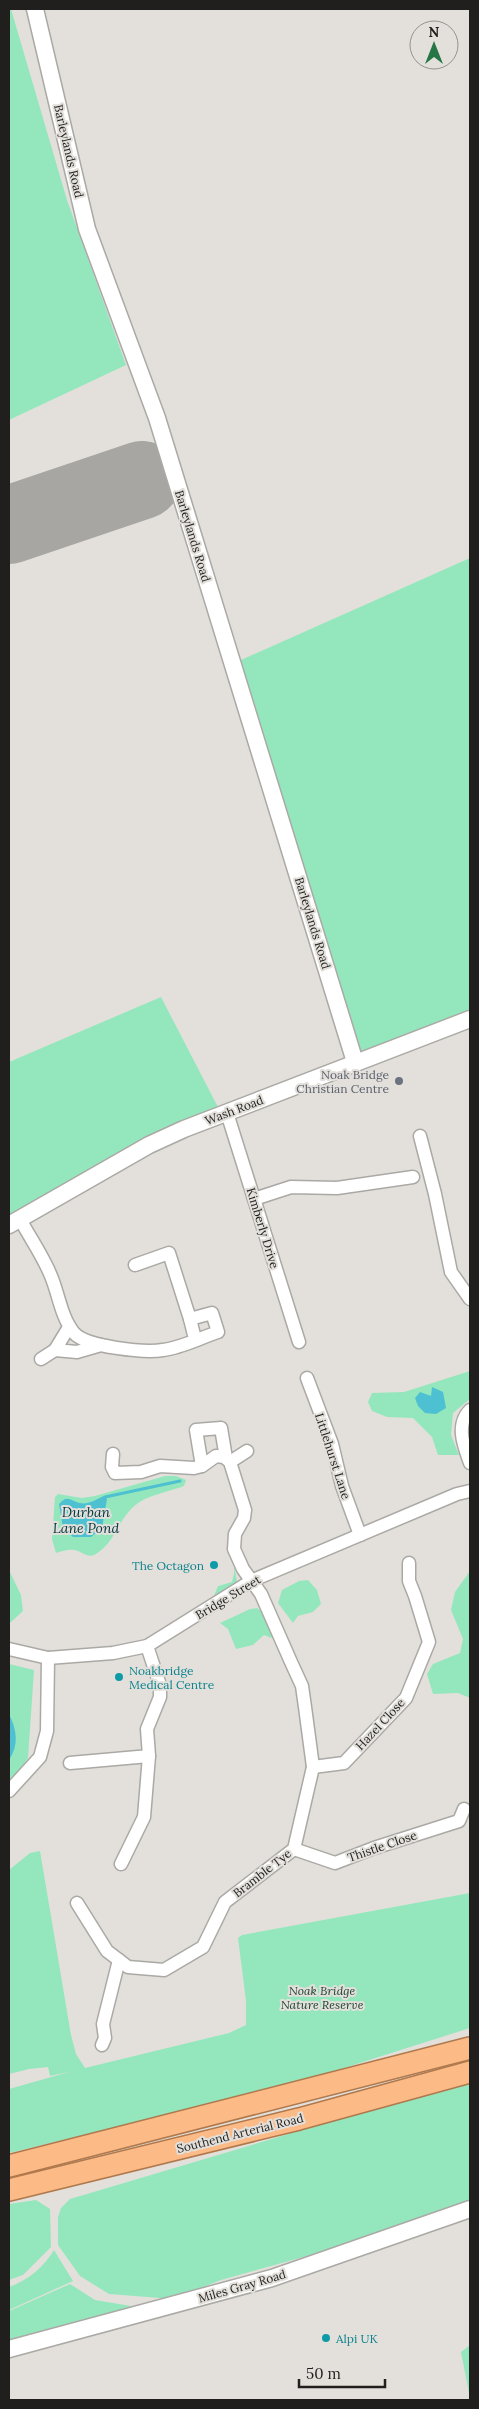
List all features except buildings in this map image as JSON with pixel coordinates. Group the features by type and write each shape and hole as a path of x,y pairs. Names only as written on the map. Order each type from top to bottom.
{"highway":[{"name":"Southend Arterial Road","path":"9,2166 470,2048"},
{"name":"Southend Arterial Road","path":"9,2190 299,2119 470,2072"}],"street":[{"name":"Barleylands Road","path":"35,9 87,229 157,418 356,1062"},
{"name":"Wash Road","path":"14,1222 149,1145 356,1062 470,1020"},
{"name":"Kimberly Drive","path":"227,1113 299,1342"},
{"path":"420,1136 435,1194 451,1272 470,1299"},
{"path":"254,1199 291,1187 317,1182 337,1188 413,1177"},
{"path":"14,1222 51,1276 69,1327 76,1335 86,1341 148,1352 165,1350 218,1332 212,1313 190,1319"},
{"path":"136,1264 169,1253 195,1339"},
{"path":"41,1359 55,1350 69,1327"},
{"path":"55,1350 77,1352 103,1344"},
{"name":"Littlehurst Lane","path":"307,1378 332,1444 342,1486 360,1535"},
{"path":"470,1410 464,1416 462,1431 463,1444 470,1463"},
{"name":"Bramble Tye","path":"77,1903 107,1951 118,1960 128,1967 164,1970 203,1947 226,1902 294,1849 313,1768 302,1686 261,1594 251,1581 234,1549 235,1534 244,1518 245,1510 228,1460 221,1428 196,1430 202,1466"},
{"path":"113,1454 112,1466 116,1473 134,1473 160,1466 194,1468 202,1466 216,1456 228,1460 247,1451"},
{"name":"Bridge Street","path":"9,1649 48,1658 113,1653 147,1646 251,1581 457,1494 470,1491"},
{"name":"Hazel Close","path":"313,1768 344,1764 406,1698 429,1642 409,1581 409,1563"},
{"path":"121,1864 144,1817 149,1756 147,1729 160,1697 160,1685 147,1646"},
{"path":"9,1791 40,1757 47,1731 48,1658"},
{"path":"70,1763 149,1756"},
{"name":"Thistle Close","path":"294,1849 335,1863 374,1848 459,1821 464,1809"},
{"path":"102,2045 105,2038 103,2024 118,1960"},
{"name":"Miles Gray Road","path":"9,2349 272,2278 470,2209"}],"green space":[{"path":"9,9 11,9 67,200 126,365 9,420"},
{"path":"470,558 470,1009 402,1045 355,1062 232,664"},
{"path":"161,997 220,1111 9,1225 9,1062"},
{"path":"470,1371 470,1399 453,1413 451,1435 459,1455 438,1455 432,1437 413,1418 387,1417 372,1411 368,1402 372,1393 404,1392"},
{"path":"165,1476 176,1476 186,1480 184,1486 152,1496 137,1504 125,1516 113,1537 96,1554 88,1555 72,1550 56,1553 52,1539 55,1497 58,1494 82,1498 95,1496"},
{"path":"234,1565 237,1582 213,1598 218,1586 232,1582"},
{"path":"9,1570 21,1595 23,1611 10,1623"},
{"path":"470,1571 470,1698 458,1693 433,1694 427,1674 433,1664 460,1653 463,1639 451,1610 455,1592"},
{"path":"308,1580 317,1590 321,1604 313,1612 298,1616 293,1623 278,1603 282,1590 299,1581"},
{"path":"257,1608 264,1613 273,1634 271,1638 264,1635 253,1645 236,1649 228,1629 220,1623 250,1609"},
{"path":"9,1664 34,1670 28,1758 9,1785"},
{"name":"Noak Bridge Nature Reserve","path":"40,1851 71,2035 76,2054 85,2068 229,2033 246,2025 246,2001 238,1938 242,1935 470,1893 470,2028 300,2082 9,2153 9,2089 69,2072 50,2076 48,2067 9,2074 9,1870 30,1853"},
{"path":"470,2080 470,2200 361,2241 221,2280 173,2299 109,2294 80,2276 58,2245 58,2217 61,2208 70,2199"},
{"path":"36,2200 50,2209 51,2247 23,2275 9,2280 9,2204"},
{"path":"54,2250 73,2281 9,2310 9,2287 34,2273"},
{"path":"70,2284 95,2300 149,2309 9,2342 9,2311"},
{"path":"470,2345 470,2398 461,2352"}],"water":[{"path":"432,1387 443,1392 446,1408 436,1414 425,1413 418,1406 415,1398 420,1392 431,1396"},
{"name":"Durban Lane Pond","path":"104,1496 107,1499 102,1528 91,1537 73,1537 63,1528 59,1504 62,1501 69,1499 86,1503"},
{"path":"9,1714 14,1726 16,1743 9,1760"}],"waterway":[{"path":"105,1497 180,1481"}],"runway":[{"path":"9,525 142,480"}],"place":[{"name":"Noak Bridge Christian Centre","path":"399,1081"},
{"name":"The Octagon","path":"214,1565"},
{"name":"Noakbridge Medical Centre","path":"119,1677"},
{"name":"Alpi UK","path":"326,2338"}]}
